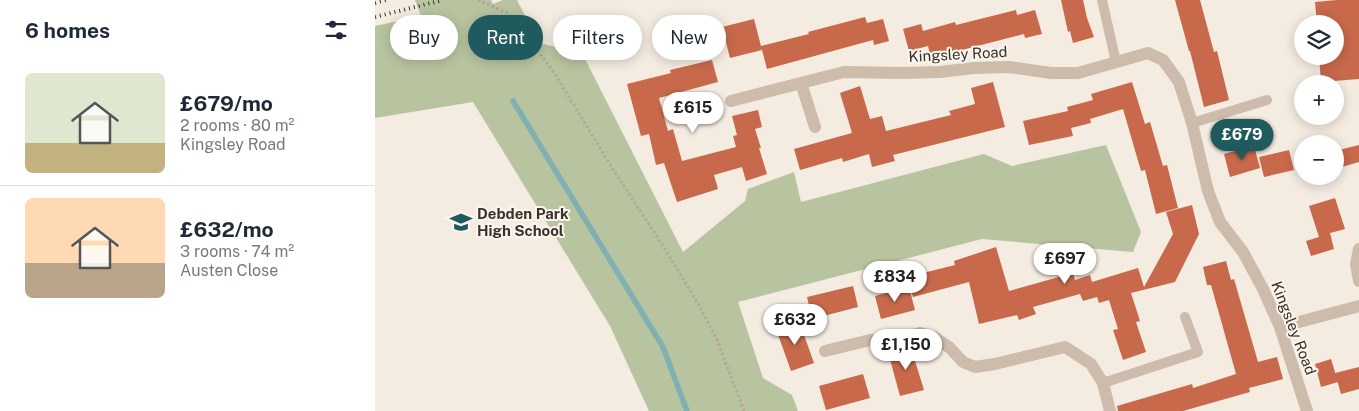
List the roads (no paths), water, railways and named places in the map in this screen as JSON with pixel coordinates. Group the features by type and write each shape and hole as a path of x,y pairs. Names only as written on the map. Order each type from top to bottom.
{"street":[{"name":"Kingsley Road","path":"731,101 844,72 902,74 1009,67 1051,74 1078,73 1148,53 1163,60 1179,82 1192,123 1208,191 1220,222 1243,252 1263,289 1280,327 1307,411"},
{"path":"801,83 815,127"},
{"path":"1359,249 1356,264 1359,281"},
{"path":"1280,327 1359,306"},
{"path":"825,351 870,340 888,342 920,333 934,337 950,348 963,362 975,367 1065,347 1091,364 1103,383 1110,411"}],"lane":[{"path":"1101,0 1116,62"},
{"path":"1192,123 1267,100"},
{"path":"1103,383 1198,352 1185,317"}],"waterway":[{"path":"513,101 663,347 687,411"}],"railway":[{"path":"375,3 386,0"},
{"path":"375,17 443,0"}],"place":[{"name":"Debden Park High School","path":"461,222"}]}
